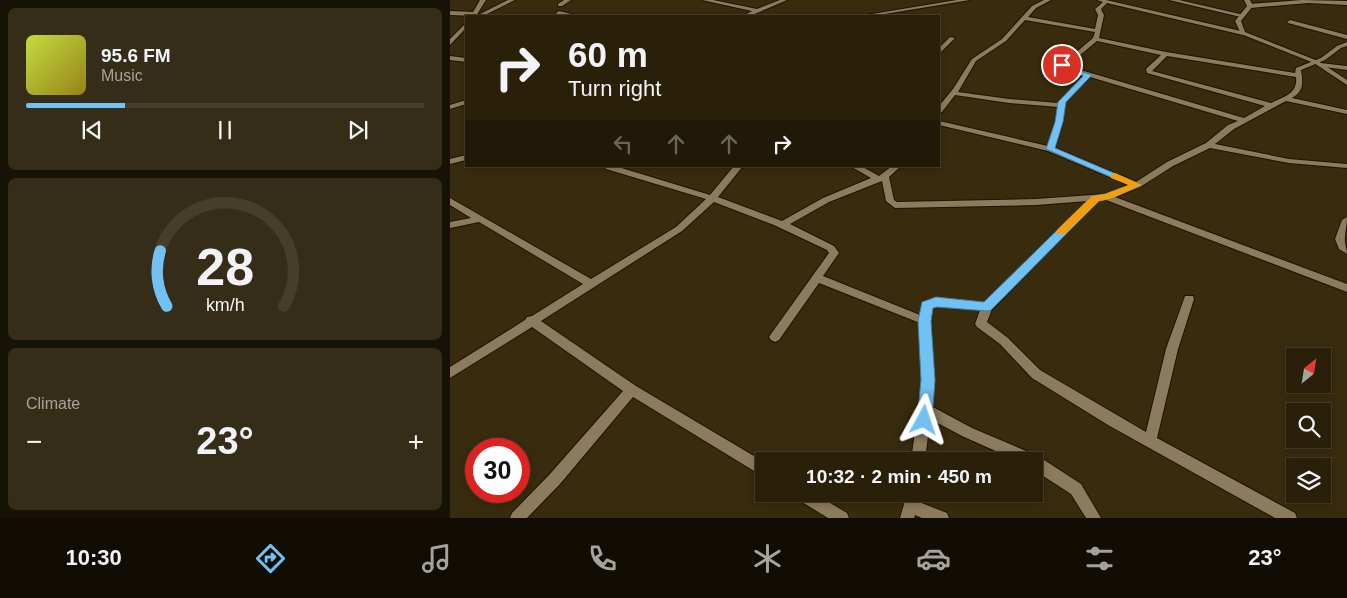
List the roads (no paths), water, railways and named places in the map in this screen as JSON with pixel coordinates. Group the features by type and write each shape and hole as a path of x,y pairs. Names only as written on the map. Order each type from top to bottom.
{"street":[{"path":"476,15 482,0"},
{"path":"450,13 476,15 512,0"},
{"path":"560,5 568,0"},
{"path":"705,0 758,11"},
{"path":"748,15 784,0"},
{"path":"906,15 921,0"},
{"path":"870,15 967,0"},
{"path":"940,109 974,60 1004,40 1034,7 1048,0"},
{"path":"1172,0 1241,15"},
{"path":"1244,120 1062,66 1096,39 1101,15 1098,8 1102,1 1243,33 1318,63 1347,68"},
{"path":"1243,33 1238,25 1241,15 1249,3 1308,1 1347,4"},
{"path":"559,13 570,15"},
{"path":"1024,18 1098,31"},
{"path":"1290,22 1347,37"},
{"path":"451,41 465,27"},
{"path":"940,50 952,38"},
{"path":"1096,39 1166,54 1298,76"},
{"path":"882,177 890,201 900,206 1036,202 1107,197 1138,185 1170,164 1209,145 1244,120 1296,93 1299,88 1298,69 1300,67 1318,63 1347,44"},
{"path":"1166,54 1148,70 1149,72 1272,106"},
{"path":"450,58 465,60"},
{"path":"1318,63 1347,83"},
{"path":"1050,149 1059,122 1061,105 1076,85 1088,75"},
{"path":"952,93 1009,101 1061,105"},
{"path":"450,99 465,100"},
{"path":"1286,99 1347,112"},
{"path":"450,107 465,100"},
{"path":"940,124 1050,149 1138,185"},
{"path":"1209,145 1289,160 1346,167"},
{"path":"450,162 465,157"},
{"path":"609,167 714,198 784,224 831,248 834,253 775,337"},
{"path":"450,372 679,229 694,218 714,198 738,167"},
{"path":"857,167 882,177"},
{"path":"784,224 826,200 882,177 896,167"},
{"path":"1107,197 1347,288"},
{"path":"1096,198 987,306 981,324 1004,341 1036,374 1290,518"},
{"path":"450,200 479,219 590,283"},
{"path":"1347,217 1339,234 1341,244 1347,250"},
{"path":"450,226 479,219"},
{"path":"817,278 924,321"},
{"path":"1150,440 1172,349 1189,299"},
{"path":"919,452 926,410 928,380 925,311 930,303 987,306"},
{"path":"531,320 632,390 755,465"},
{"path":"517,518 555,479 632,390"},
{"path":"926,410 967,432 1011,452"},
{"path":"1043,468 1076,489 1094,518"},
{"path":"815,502 842,518"},
{"path":"910,506 942,518"}]}
